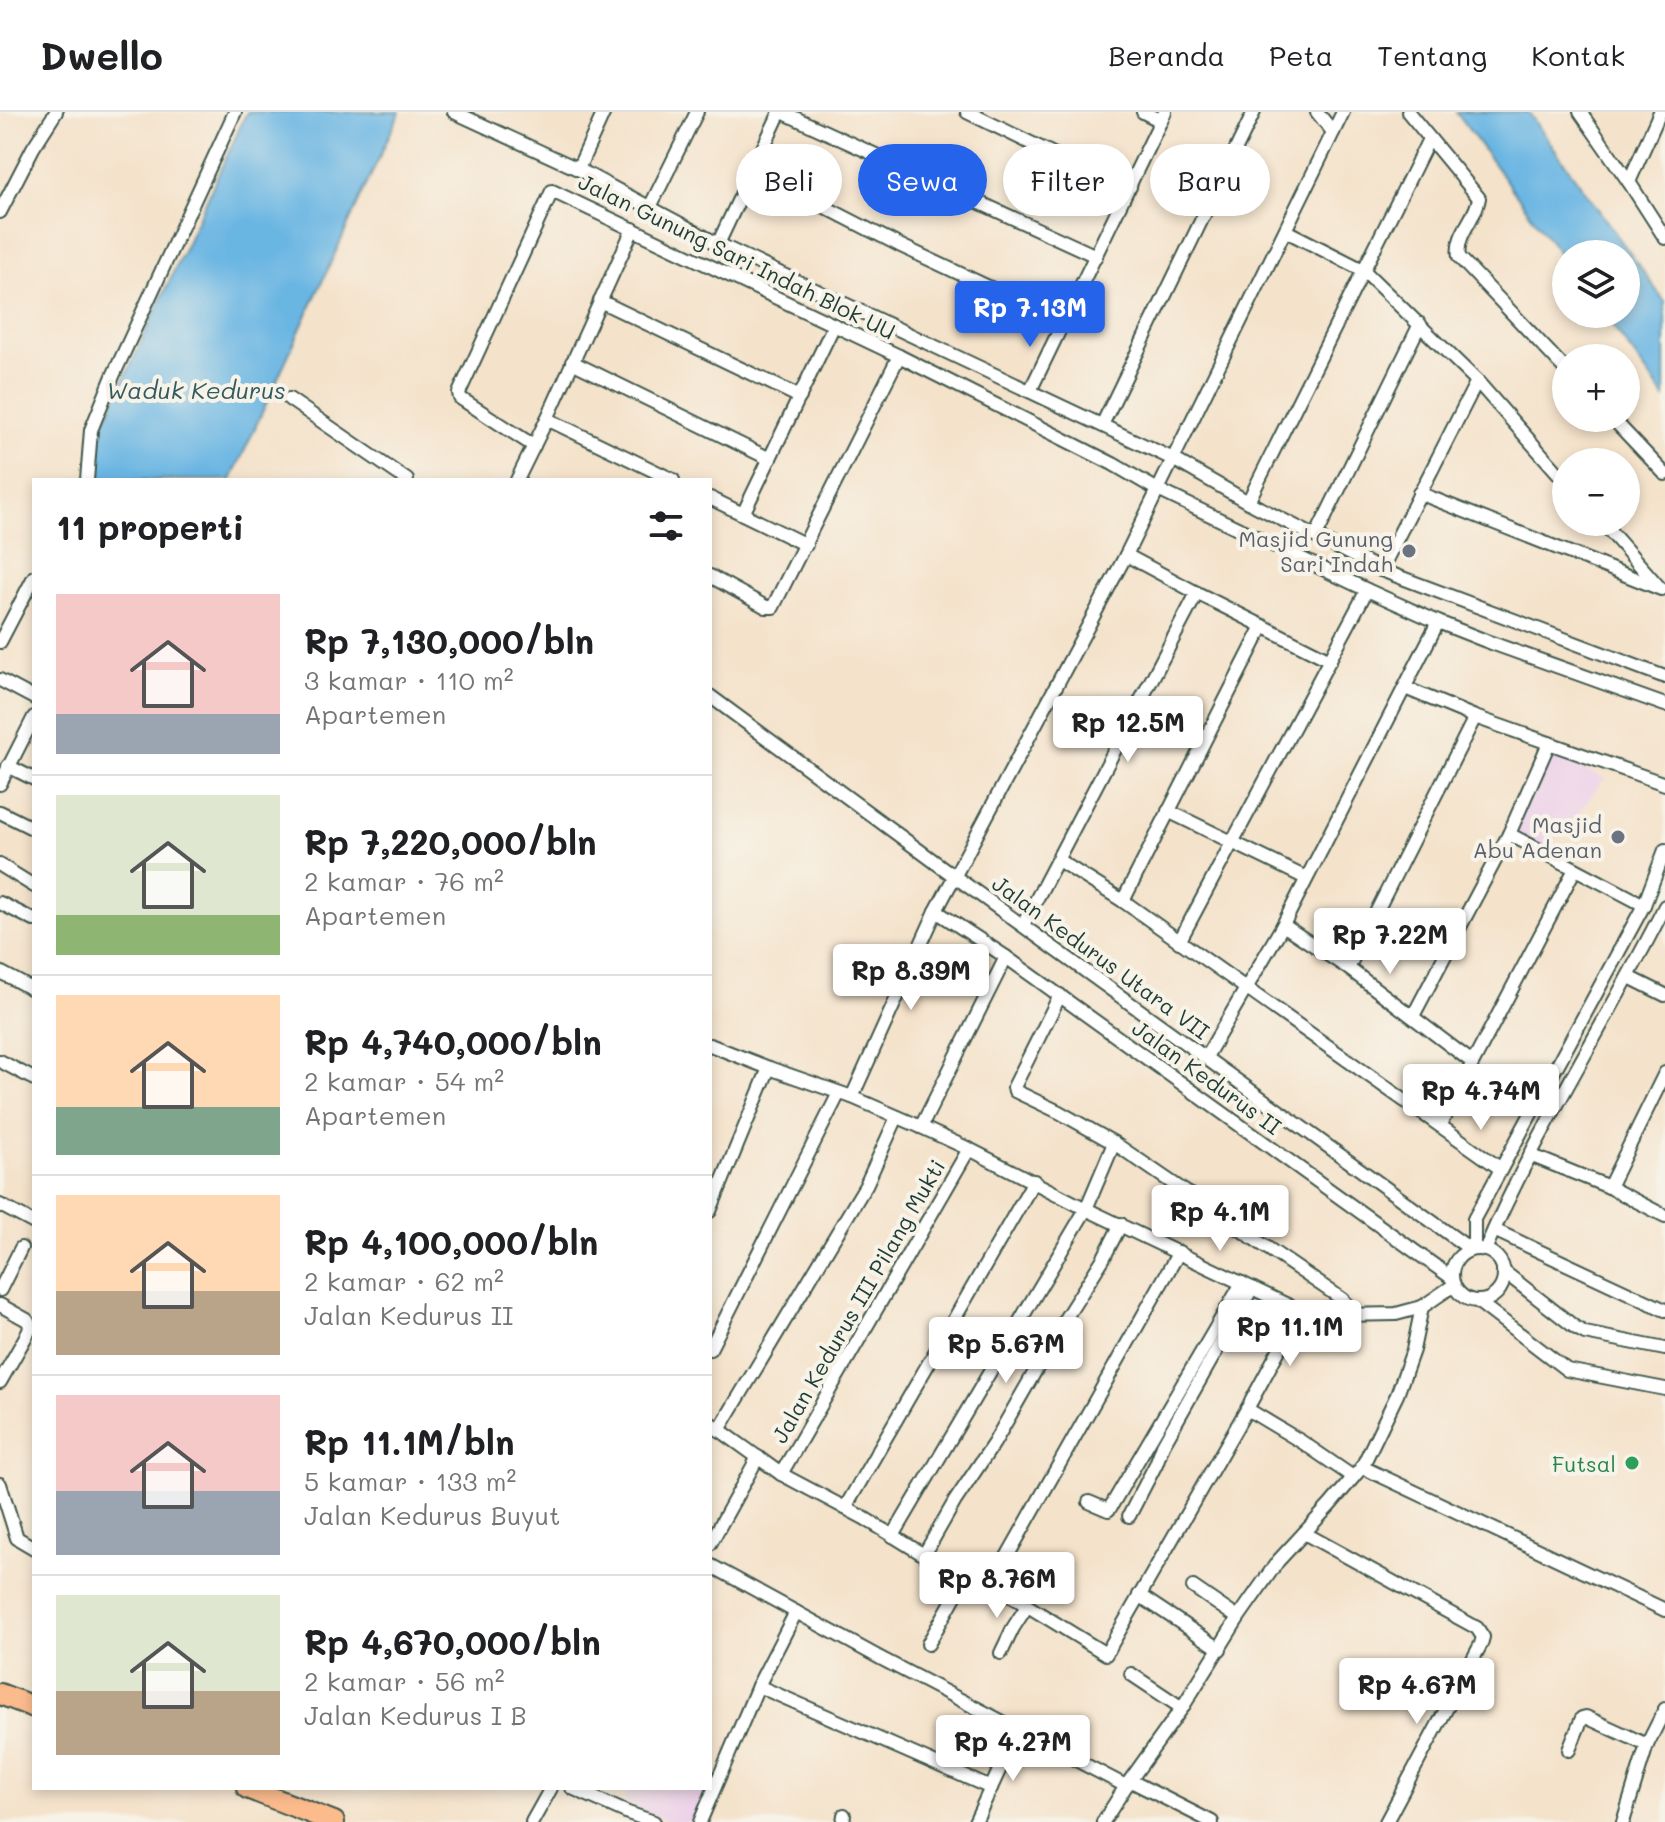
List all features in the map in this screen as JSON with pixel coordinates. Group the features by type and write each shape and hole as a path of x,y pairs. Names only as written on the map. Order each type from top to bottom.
{"main road":[{"path":"0,1694 32,1703"},
{"path":"261,1791 334,1822"}],"street":[{"path":"0,212 33,148 56,112"},
{"path":"87,478 91,430 235,112"},
{"path":"454,112 578,169 718,244 1173,459 1248,502 1381,570 1665,677"},
{"path":"578,169 604,112"},
{"path":"650,207 697,112"},
{"path":"766,144 781,112 1096,256"},
{"path":"967,112 1033,144"},
{"path":"1134,178 1163,116 1143,112"},
{"path":"1102,425 1254,112"},
{"path":"1317,112 1333,132"},
{"path":"852,1097 936,911 1126,555 1343,112"},
{"path":"1408,112 1479,198 1477,208 1459,241 1459,257 1552,355"},
{"path":"1629,182 1660,112"},
{"path":"1586,115 1665,238"},
{"path":"1248,502 1429,139"},
{"name":"Jalan Gunung Sari Indah Blok UU","path":"534,446 460,398 459,393 551,192 556,191 899,356 1113,464 1156,489 1367,590 1438,622 1665,705"},
{"path":"718,244 736,206"},
{"path":"842,216 1063,322"},
{"path":"1030,391 1116,216"},
{"path":"519,478 633,229"},
{"path":"1286,231 1363,270 1477,381 1552,466"},
{"path":"600,301 800,397"},
{"path":"1316,536 1420,324"},
{"path":"743,514 834,325"},
{"path":"712,577 766,607 773,607 899,356"},
{"path":"572,362 770,459"},
{"path":"1381,570 1477,381"},
{"path":"289,399 404,478"},
{"path":"547,419 669,478"},
{"path":"1625,432 1665,474"},
{"path":"1419,493 1663,590"},
{"path":"712,499 806,545"},
{"path":"1615,536 1663,590"},
{"path":"1126,555 1330,660"},
{"path":"0,642 32,581"},
{"path":"1179,942 1367,590"},
{"path":"1023,925 1197,593"},
{"path":"1206,1057 1283,925 1438,622"},
{"path":"1123,901 1263,626"},
{"path":"0,680 32,697"},
{"path":"1405,688 1475,717 1665,784"},
{"name":"Jalan Kedurus Utara VII","path":"712,697 954,876 1477,1249"},
{"path":"1348,968 1475,717"},
{"path":"0,784 32,721"},
{"path":"1413,1016 1509,834 1549,743"},
{"path":"8,766 32,778"},
{"path":"1168,811 1306,878"},
{"path":"0,812 32,828"},
{"path":"1509,834 1644,905"},
{"path":"1477,1249 1474,1219 1644,905 1665,850"},
{"path":"1058,860 1123,901 1501,1169"},
{"path":"0,865 32,885"},
{"path":"1440,1125 1575,869"},
{"path":"0,903 32,919"},
{"path":"1665,908 1530,1155 1494,1230 1477,1249 1458,1257 1454,1263 1453,1282 1463,1296 1477,1301 1567,1370 1665,1389"},
{"name":"Jalan Kedurus II","path":"936,911 1060,995 1453,1282"},
{"path":"1283,925 1348,968 1472,1062"},
{"path":"921,1127 1006,957"},
{"path":"0,972 32,989"},
{"path":"1629,977 1665,995"},
{"path":"1060,995 1014,1087 1015,1091 1114,1143 1342,1299 1353,1314"},
{"path":"712,1046 852,1097 921,1127 1300,1311 1341,1315 1396,1314 1422,1307 1453,1282"},
{"path":"0,1061 32,1078"},
{"path":"712,1206 769,1068"},
{"path":"1609,1187 1665,1073"},
{"path":"712,1345 839,1093"},
{"path":"897,1117 866,1185 713,1426 781,1474 924,1555 991,1585 1106,1654 1300,1311"},
{"path":"893,1536 1086,1209 1114,1143"},
{"name":"Jalan Kedurus III Pilang Mukti","path":"781,1474 969,1149"},
{"path":"1530,1155 1609,1187 1665,1216"},
{"path":"845,1508 1034,1181"},
{"path":"0,1205 32,1222"},
{"path":"924,1555 994,1443 1121,1224"},
{"path":"1494,1230 1665,1310"},
{"path":"0,1290 21,1248"},
{"path":"1477,1249 1497,1258 1503,1271 1497,1292 1477,1301"},
{"path":"991,1585 1179,1252"},
{"path":"1503,1271 1585,1333 1665,1349"},
{"path":"1089,1502 1108,1510 1110,1508 1247,1286"},
{"path":"1129,1516 1247,1286"},
{"path":"0,1305 27,1320 30,1325 0,1382"},
{"path":"1103,1822 1278,1561 1358,1472 1397,1395 1413,1350 1422,1307"},
{"path":"1247,1409 1358,1472 1665,1610"},
{"path":"712,1540 758,1457"},
{"path":"0,1484 17,1538 32,1547"},
{"path":"1304,1533 1477,1628 1483,1637 1386,1822"},
{"path":"712,1566 1018,1730 1212,1822"},
{"path":"928,1644 967,1575"},
{"path":"1193,1587 1238,1618"},
{"path":"1139,1595 1220,1649"},
{"path":"1001,1653 1027,1606"},
{"path":"700,1822 758,1686 796,1612"},
{"path":"1131,1674 1182,1708"},
{"path":"758,1686 991,1788"},
{"path":"1623,1822 1647,1745 1665,1709"},
{"path":"1569,1750 1582,1718 1586,1717 1647,1745"},
{"path":"975,1822 1018,1730"},
{"path":"532,1822 550,1790"},
{"path":"576,1790 654,1822"}],"shaded area":[{"path":"1551,756 1605,778 1577,816 1545,850 1513,833"},
{"path":"629,1790 708,1790 693,1822 671,1822 624,1802"}],"water":[{"name":"Waduk Kedurus","path":"247,112 400,112 232,478 100,478 99,434"},
{"path":"1456,112 1528,112 1620,240 1552,240 1552,244"},
{"path":"1640,267 1665,302 1665,398 1640,364 1640,344 1626,344 1614,328 1640,328"}],"place":[{"name":"Masjid Gunung Sari Indah","path":"1409,551"},
{"name":"Masjid Abu Adenan","path":"1618,837"},
{"name":"Futsal","path":"1632,1463"}]}
